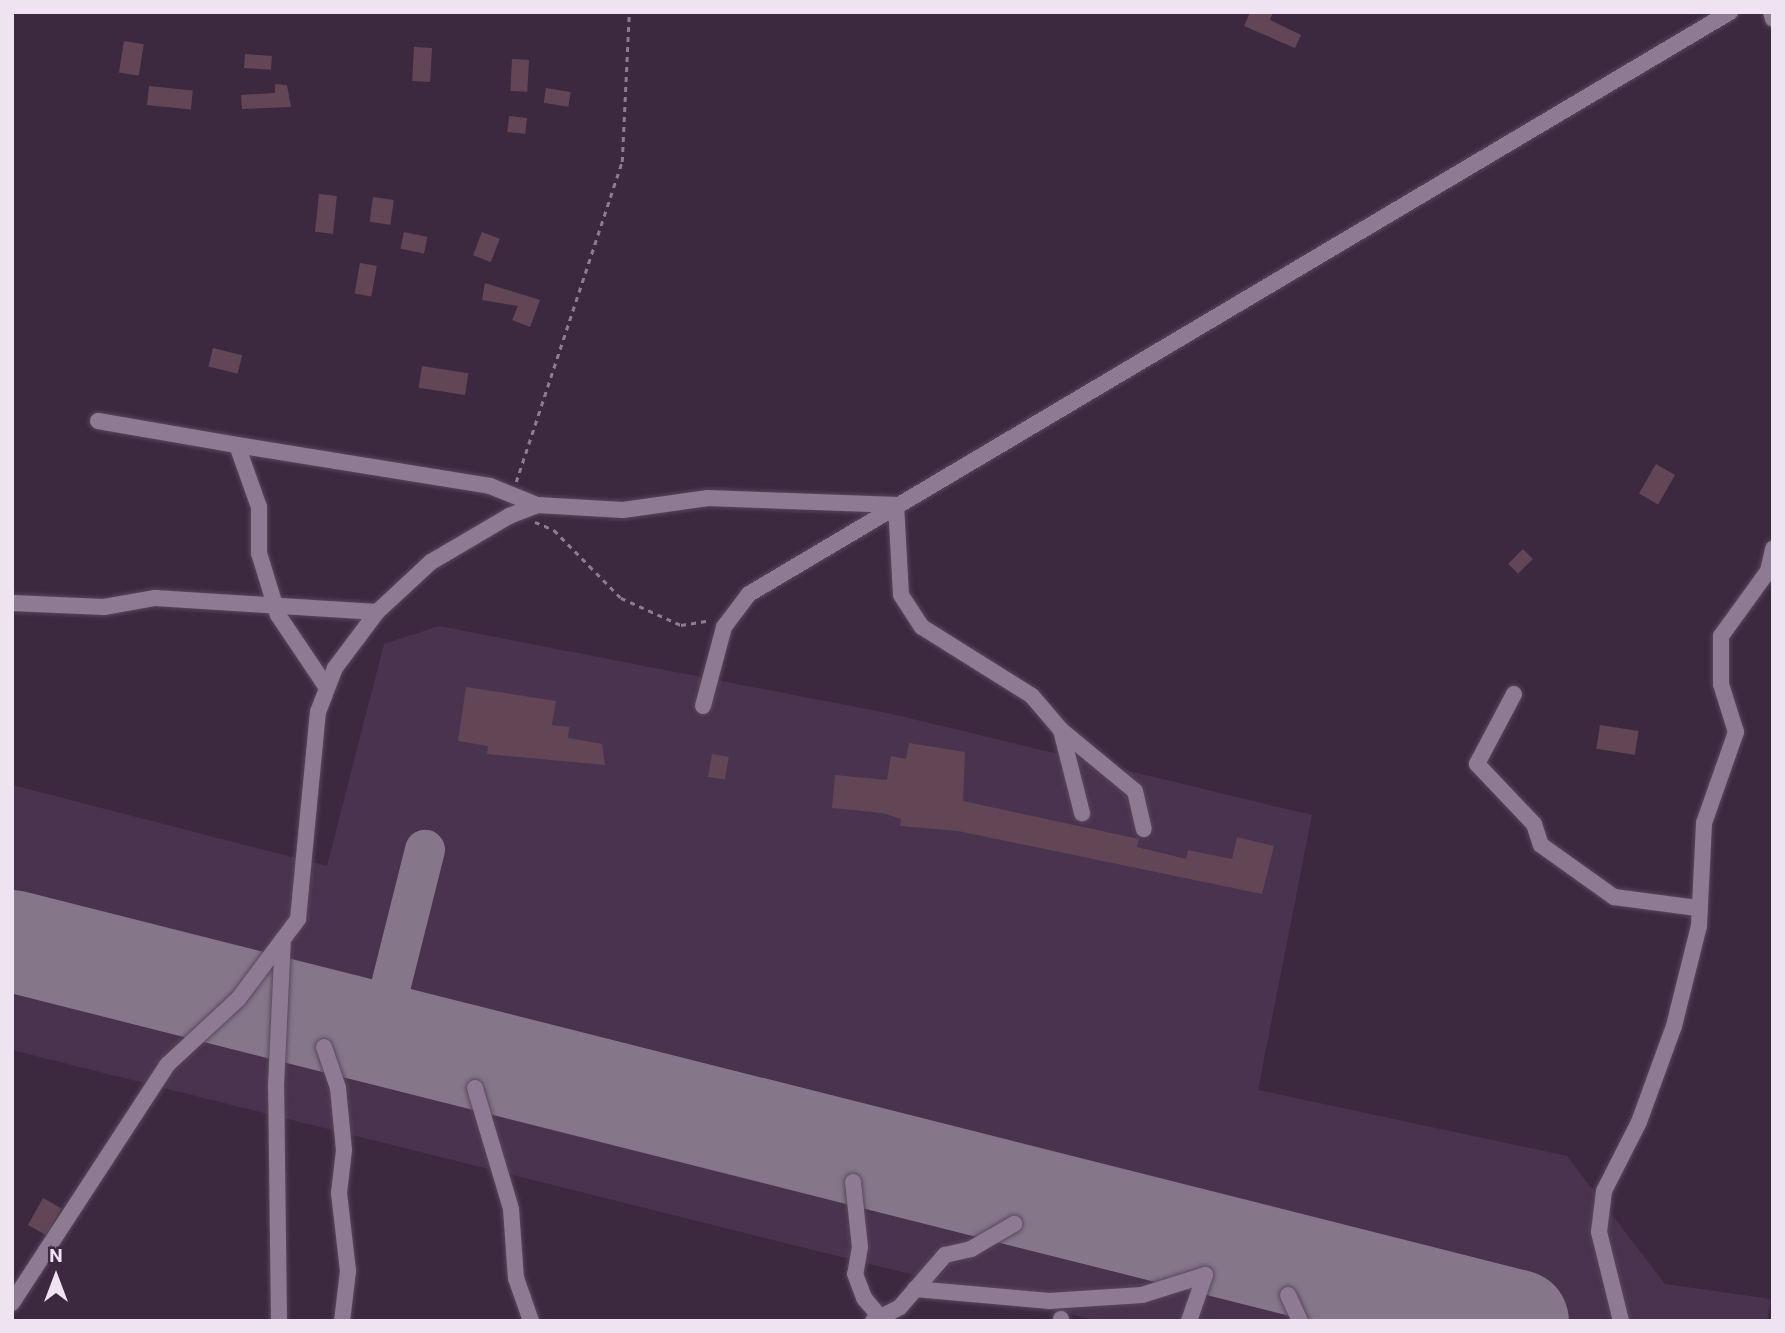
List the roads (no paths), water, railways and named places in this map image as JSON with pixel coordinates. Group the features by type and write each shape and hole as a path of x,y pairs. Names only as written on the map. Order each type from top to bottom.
{"street":[{"path":"703,705 724,627 749,594 1730,12"},
{"path":"1771,12 1773,19"},
{"path":"98,421 509,492 537,505 622,510 708,498 896,505"},
{"path":"237,445 259,507 259,553 276,607 327,688"},
{"path":"12,1303 166,1065 239,998 298,919 318,712 327,688 377,612 431,562 509,516 537,505"},
{"path":"896,505 901,595 922,627 1032,696 1061,730 1135,790 1144,830"},
{"path":"1621,1321 1599,1232 1604,1191 1639,1122 1674,1026 1697,908 1704,823 1736,732 1721,684 1721,636 1768,571 1773,549"},
{"path":"12,603 104,607 155,598 377,612"},
{"path":"1514,694 1497,738 1477,764 1534,824 1541,845 1614,897 1697,908"},
{"path":"1061,730 1082,813"},
{"path":"279,1321 276,1086 283,939"},
{"path":"324,1047 338,1088 344,1150 339,1193 348,1271 342,1321"},
{"path":"475,1087 511,1209 516,1278 531,1321"},
{"path":"853,1182 860,1247 855,1274 864,1298 879,1319 915,1289 945,1255 971,1249 1014,1224"},
{"path":"915,1289 1049,1301 1142,1295 1205,1275 1189,1321"},
{"path":"1288,1295 1300,1321"}]}
